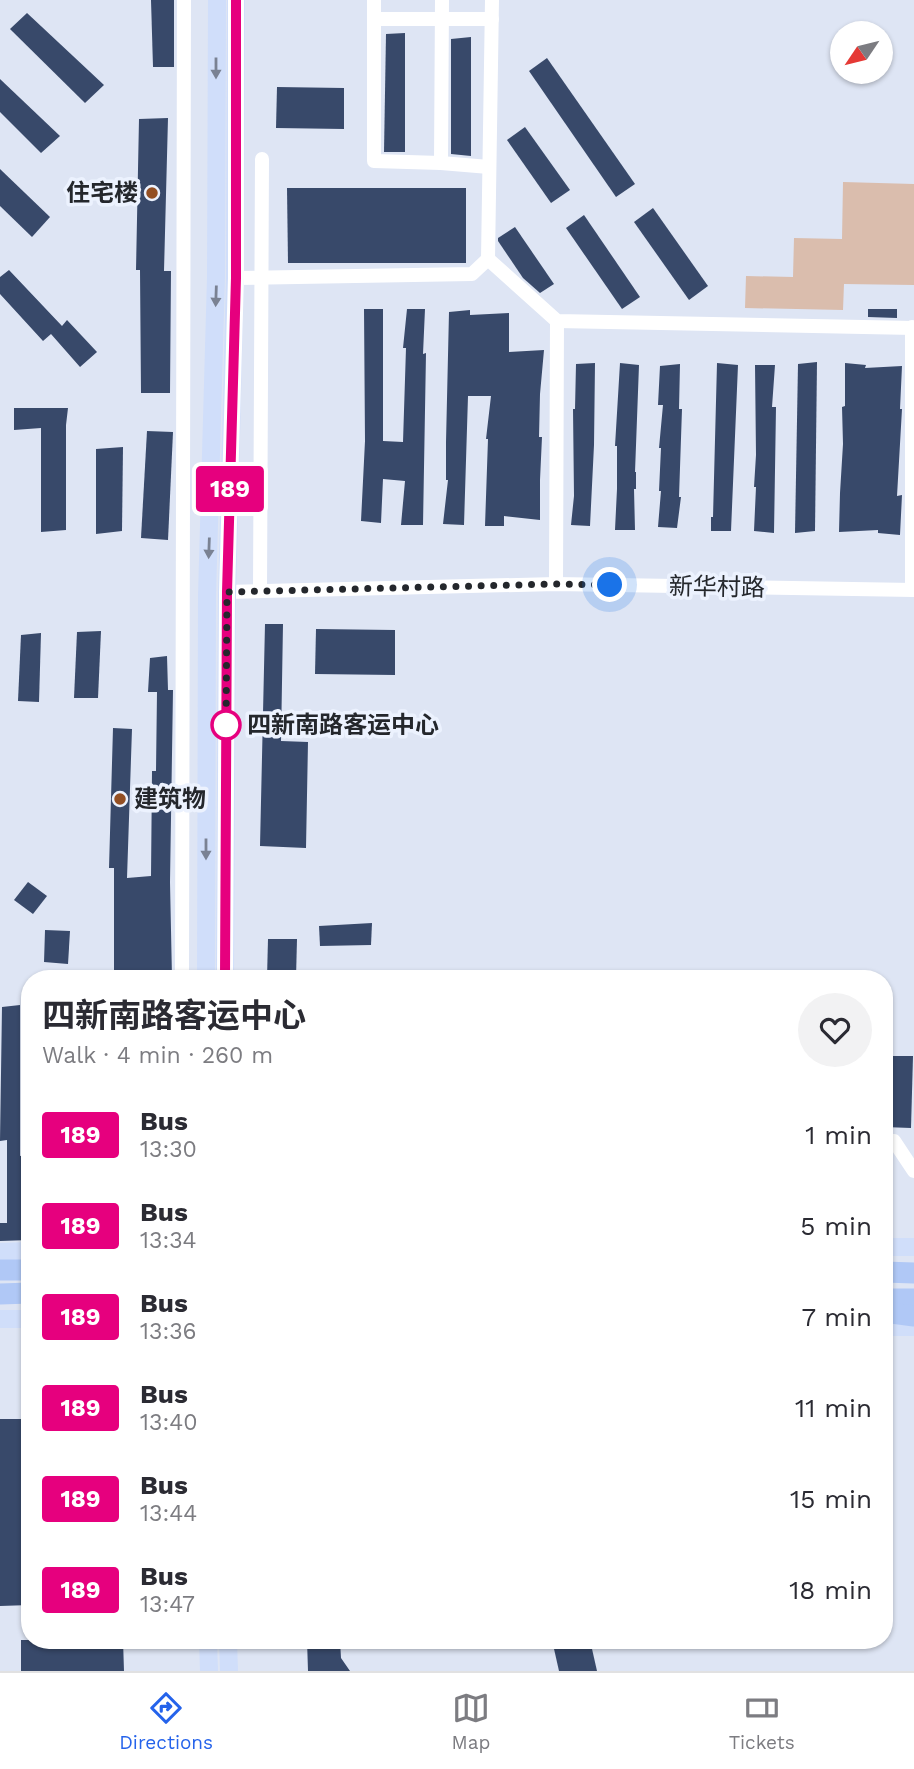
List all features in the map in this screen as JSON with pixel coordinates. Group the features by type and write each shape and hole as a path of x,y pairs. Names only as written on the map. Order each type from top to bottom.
{"highway":[{"path":"0,1270 21,1270"},
{"path":"893,1272 914,1273"},
{"path":"0,1294 21,1293"},
{"path":"893,1299 914,1300"},
{"path":"893,1313 914,1316"}],"main road":[{"path":"206,970 208,596 216,277 217,0"},
{"path":"225,970 227,592 236,278 236,0"},
{"path":"893,1247 914,1247"},
{"path":"0,1252 21,1251"},
{"path":"0,1319 21,1319"},
{"path":"893,1326 914,1327"},
{"path":"208,1649 209,1671"},
{"path":"228,1649 229,1671"}],"street":[{"path":"182,970 184,0"},
{"path":"374,0 374,161 489,167"},
{"path":"441,163 442,0"},
{"path":"236,278 472,274 488,260 492,0"},
{"path":"374,19 492,19"},
{"path":"260,591 262,159"},
{"path":"488,260 557,321 913,328 913,590"},
{"path":"556,584 557,321"},
{"name":"新华村路","path":"227,592 556,584 913,590"},
{"path":"893,1141 914,1171"}],"shaded area":[{"path":"843,182 914,184 914,285 844,284 843,310 745,308 746,276 793,277 794,238 842,239"}],"building":[{"path":"151,0 174,0 174,67 153,67"},
{"path":"27,13 104,85 85,103 10,29"},
{"path":"405,33 405,152 384,152 386,34"},
{"path":"471,37 471,156 451,154 451,39"},
{"path":"547,58 635,184 616,197 529,71"},
{"name":"住宅楼","path":"0,79 60,136 41,153 0,112"},
{"path":"277,87 344,88 344,129 276,128"},
{"path":"168,118 164,271 171,271 170,393 141,393 140,270 136,270 139,119"},
{"path":"525,127 570,190 551,203 507,140"},
{"name":"住宅楼","path":"0,169 50,217 32,237 0,206"},
{"path":"287,188 466,188 466,263 288,263"},
{"path":"653,208 708,286 689,300 634,222"},
{"path":"584,215 640,297 622,309 566,228"},
{"path":"515,227 554,284 540,293 523,278 498,241 498,238"},
{"path":"9,270 62,326 67,320 97,352 80,367 51,334 43,341 0,294 0,277"},
{"path":"364,309 383,309 383,441 403,442 406,348 403,348 407,309 425,309 423,525 401,525 405,481 383,479 381,523 361,521 365,441"},
{"path":"868,309 897,309 897,318 868,317"},
{"path":"470,310 470,315 509,313 509,352 544,350 540,394 540,520 504,516 504,526 485,526 486,439 491,396 468,396 464,525 443,524 448,480 446,442 449,312"},
{"path":"817,362 815,531 795,533 798,364"},
{"path":"595,363 590,526 571,525 576,364"},
{"path":"620,363 639,365 635,530 615,530 615,446"},
{"path":"717,363 738,365 731,531 711,531"},
{"path":"845,363 866,365 865,368 902,366 897,496 902,495 900,535 878,533 878,530 839,532"},
{"path":"680,364 681,497 677,528 658,527 661,491 659,448 663,405 658,405 660,366"},
{"path":"755,365 775,365 772,407 776,407 774,533 754,531"},
{"path":"14,408 68,408 66,530 41,532 41,428 14,430"},
{"path":"147,431 173,432 168,540 141,538"},
{"path":"123,447 122,531 96,534 96,449"},
{"path":"265,624 283,624 281,741 308,742 306,848 260,846"},
{"path":"316,629 395,630 395,675 315,674"},
{"path":"101,631 98,698 74,698 77,632"},
{"path":"41,633 39,702 18,701 21,635"},
{"path":"167,656 168,690 173,690 170,882 172,970 114,970 114,868 109,868 113,728 132,729 127,878 151,876 152,771 156,771 157,692 148,692 150,658"},
{"path":"28,882 47,896 33,914 14,900"},
{"path":"372,923 371,945 320,946 319,926"},
{"path":"45,930 70,931 68,964 44,962"},
{"path":"268,939 297,939 296,970 267,970"},
{"path":"20,1005 21,1240 0,1241 0,1223 7,1223 7,1140 0,1141 2,1007"},
{"path":"893,1056 913,1056 911,1128 893,1127"},
{"path":"0,1419 21,1419 21,1605 0,1606"},
{"path":"21,1649 123,1649 124,1671 21,1671"},
{"path":"307,1649 340,1649 341,1658 350,1671 308,1671"},
{"path":"554,1649 592,1649 597,1671 559,1671"}],"bus line":[{"name":"189","path":"225,970 227,592 236,278 236,0"}],"place":[{"name":"住宅楼","path":"152,193"},
{"name":"四新南路客运中心","path":"226,725"},
{"name":"建筑物","path":"120,799"}],"route":[{"path":"226,725 226,733 227,592 610,585"}]}
